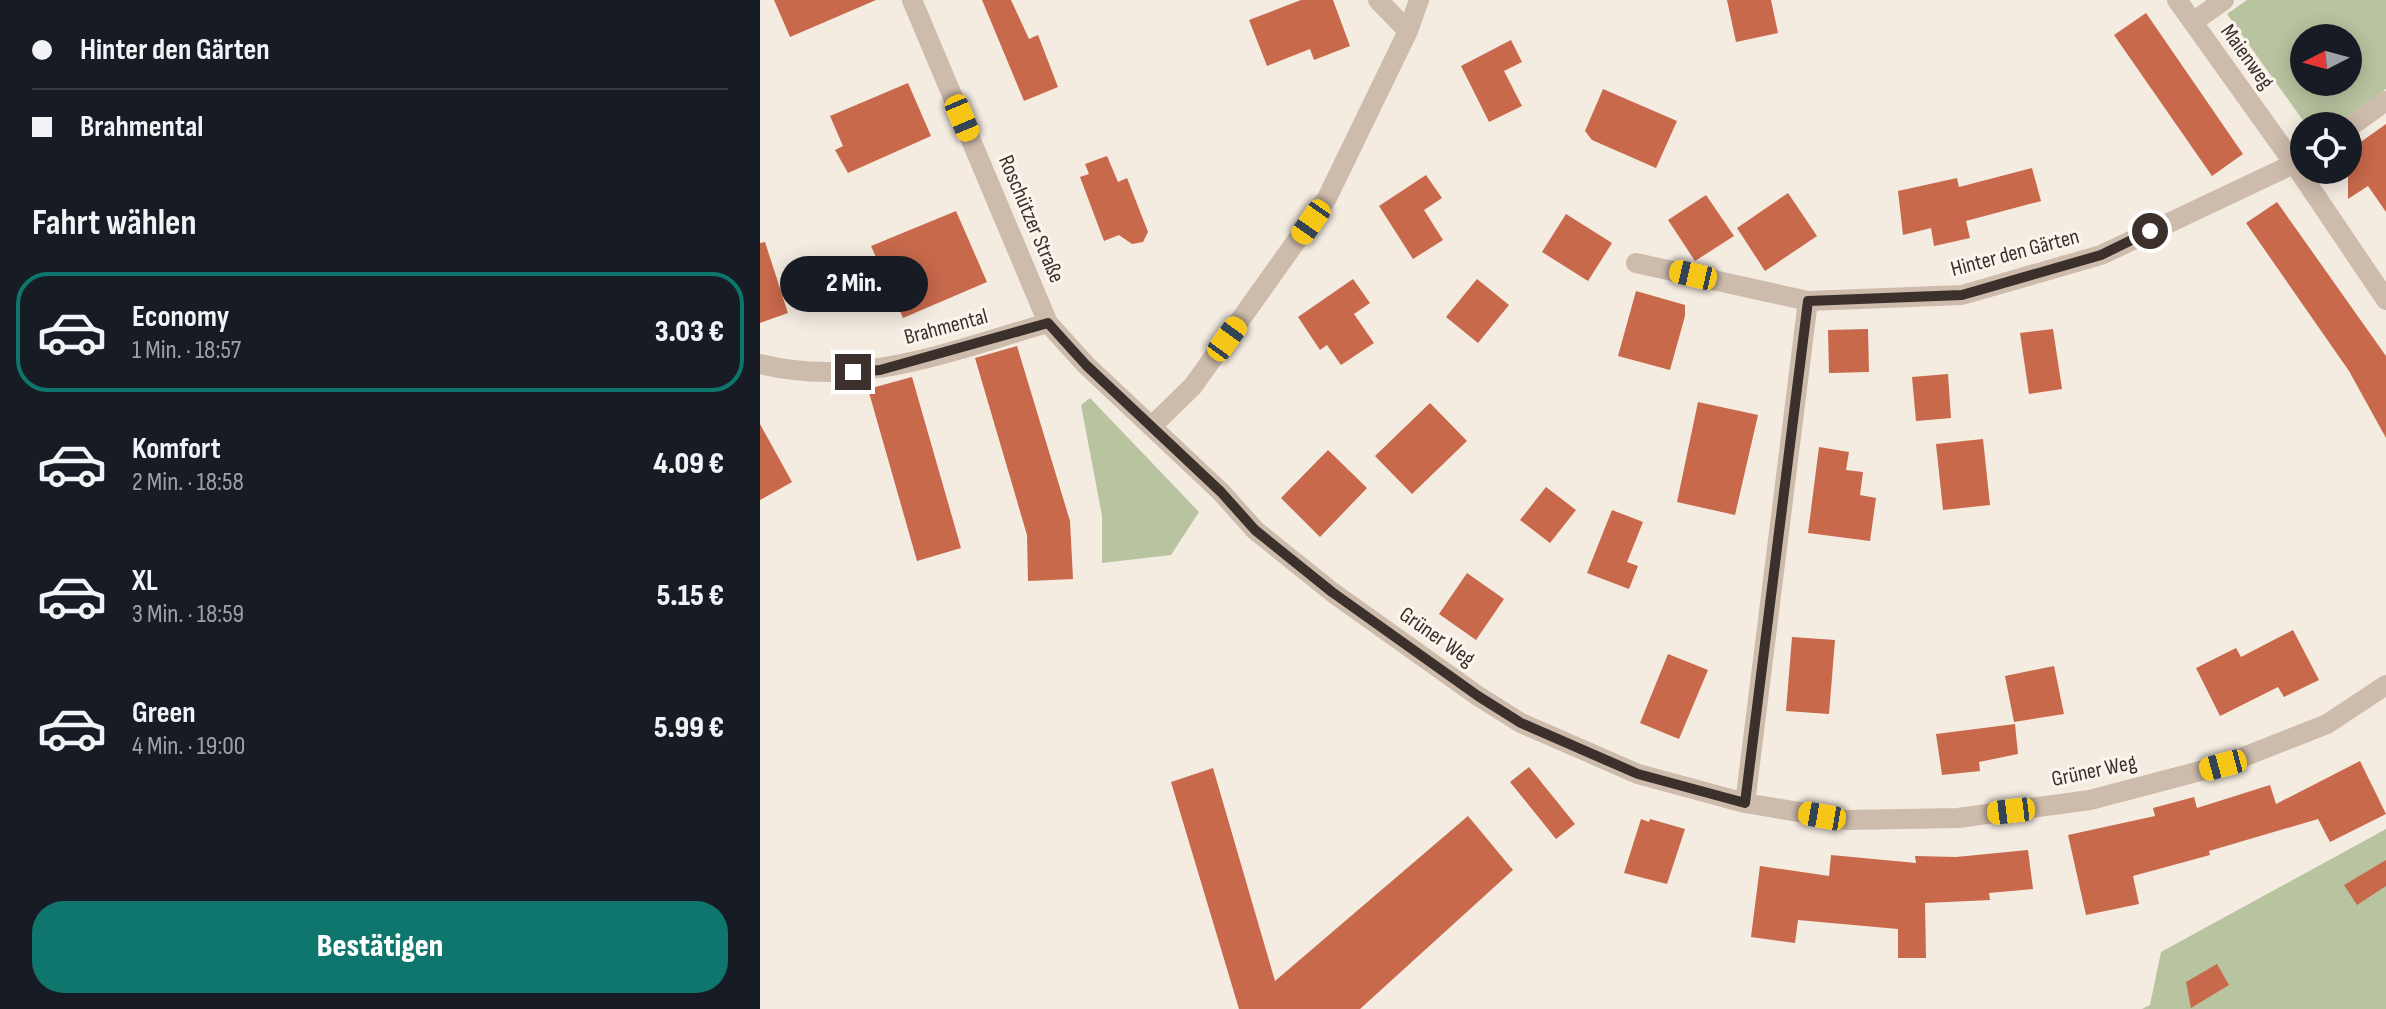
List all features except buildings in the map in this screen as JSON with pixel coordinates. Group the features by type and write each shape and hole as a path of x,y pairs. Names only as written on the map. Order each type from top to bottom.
{"street":[{"name":"Roschützer Straße","path":"912,0 1048,323 1086,365 1152,426"},
{"path":"1378,0 1408,31"},
{"path":"1152,426 1193,386 1327,198 1408,31 1419,0"},
{"name":"Maienweg","path":"2177,0 2290,150"},
{"path":"2193,22 2224,0"},
{"path":"2362,118 2386,101"},
{"name":"Hinter den Gärten","path":"1636,263 1808,301 1962,295 2101,255 2290,166"},
{"name":"Maienweg","path":"2313,184 2386,300"},
{"path":"1745,803 1808,301"},
{"name":"Brahmental","path":"760,364 826,374 880,370 1048,323"},
{"name":"Grüner Weg","path":"1152,426 1221,492 1255,530 1393,635 1521,723 1638,774 1745,803 1847,820 1958,818 2090,800 2223,765 2327,724 2386,685"}],"green space":[{"path":"2247,0 2386,0 2386,89 2354,112 2297,112 2227,14"},
{"path":"1090,398 1199,512 1171,555 1102,563 1102,516 1081,405"},
{"path":"2386,829 2386,1009 2142,1009 2150,1005 2161,952"}],"route":[{"path":"853,372 880,370 1048,323 1086,365 1221,492 1255,530 1332,592 1478,696 1521,723 1638,774 1745,803 1808,301 1962,295 2101,255 2150,231"}]}
